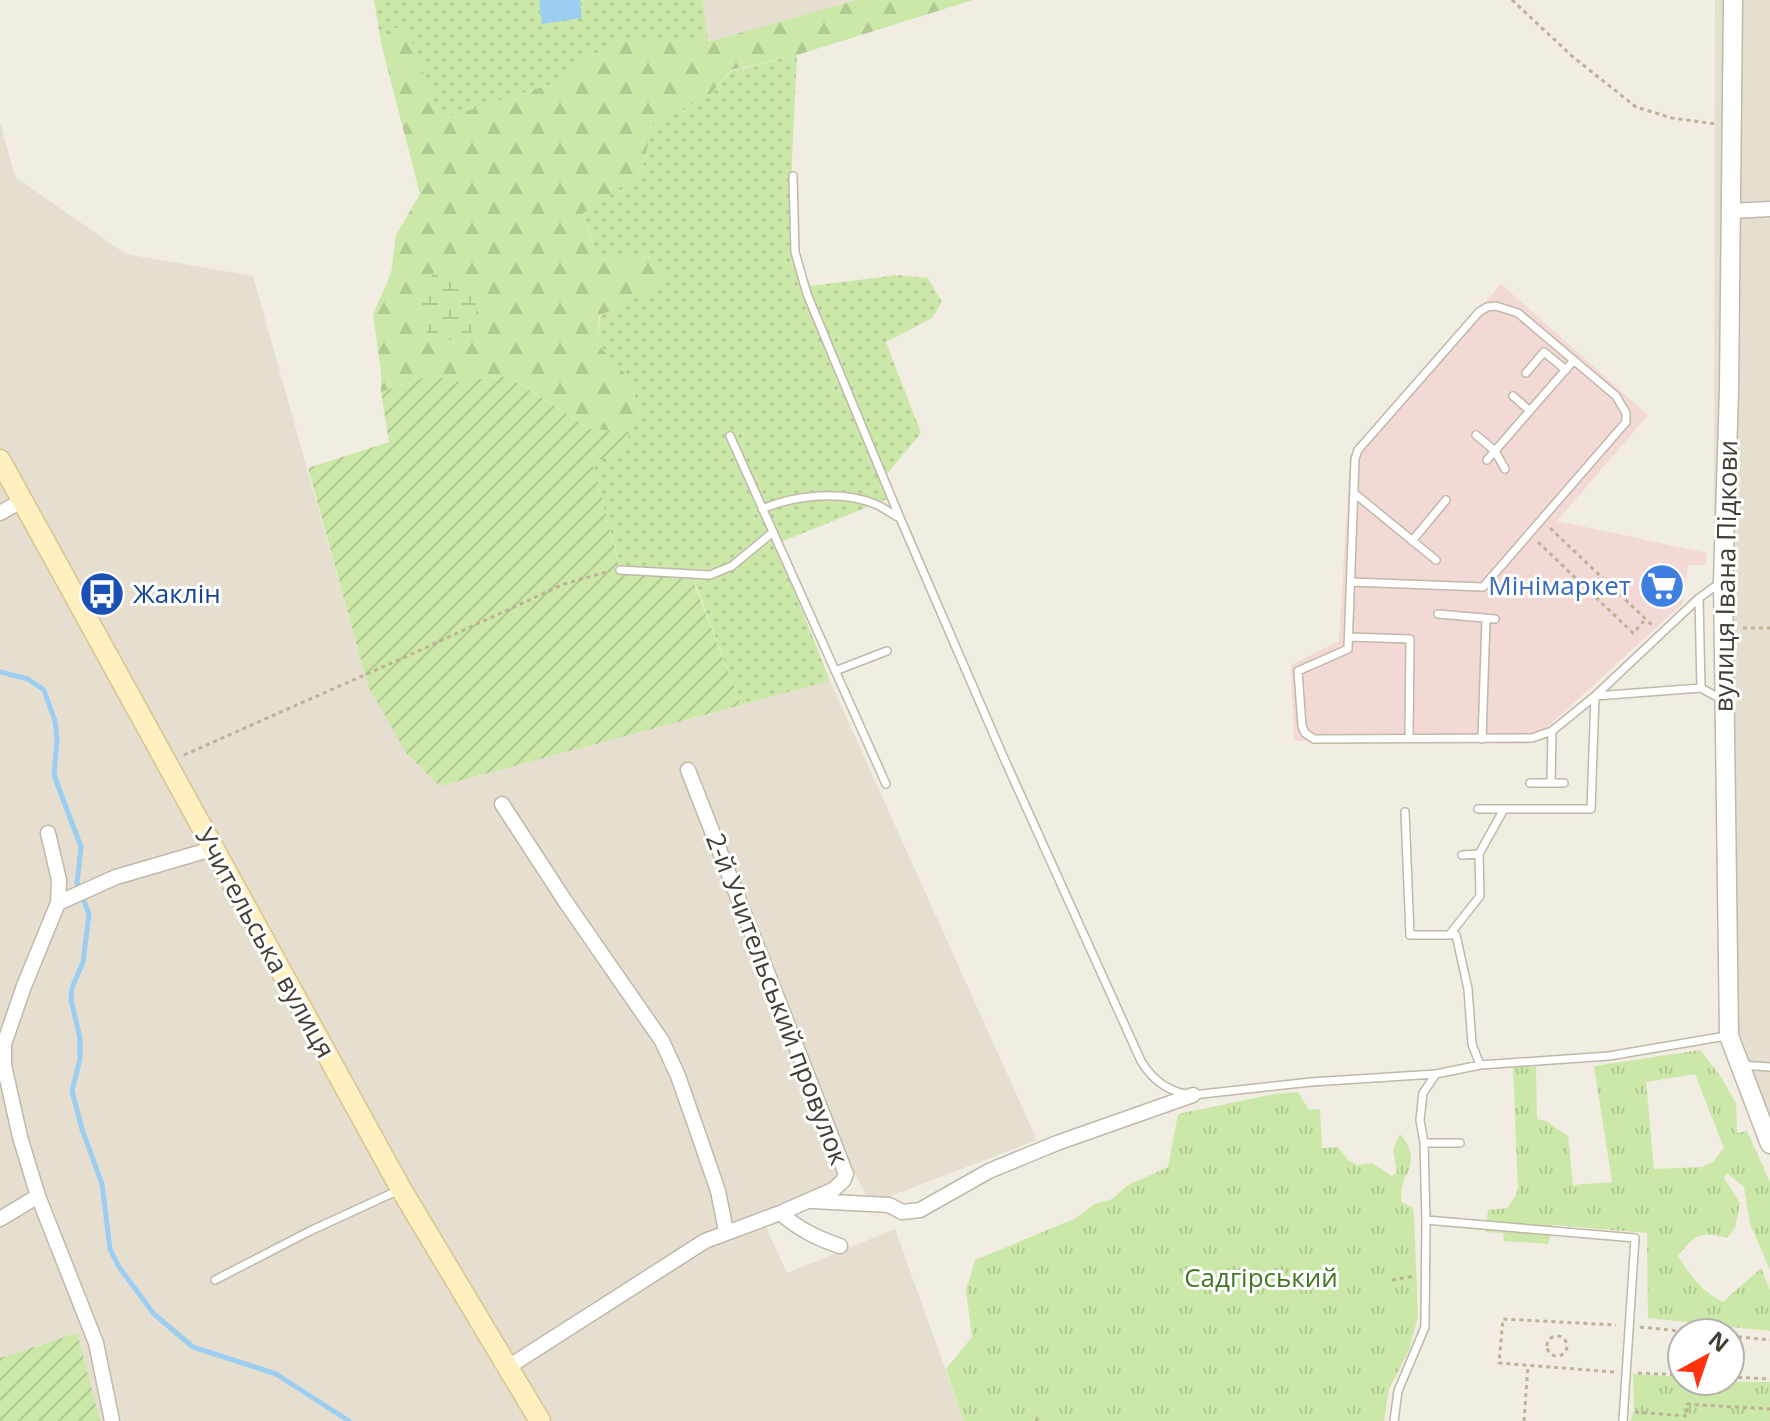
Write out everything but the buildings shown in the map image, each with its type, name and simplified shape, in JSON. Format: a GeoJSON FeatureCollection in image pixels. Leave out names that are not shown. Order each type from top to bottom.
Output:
{"type":"FeatureCollection","features":[{"type":"Feature","properties":{"kind":"main road","name":"Учительська вулиця"},"geometry":{"type":"LineString","coordinates":[[0,460],[401,1189],[540,1421]]}},
{"type":"Feature","properties":{"kind":"street","name":"вулиця Івана Підкови"},"geometry":{"type":"LineString","coordinates":[[1733,0],[1729,390],[1723,581],[1729,1036],[1770,1144]]}},
{"type":"Feature","properties":{"kind":"street"},"geometry":{"type":"LineString","coordinates":[[1731,211],[1770,209]]}},
{"type":"Feature","properties":{"kind":"street"},"geometry":{"type":"LineString","coordinates":[[0,513],[23,500]]}},
{"type":"Feature","properties":{"kind":"street","name":"2-й Учительський провулок"},"geometry":{"type":"LineString","coordinates":[[508,1367],[681,1255],[726,1231],[780,1213],[833,1190],[846,1174],[688,770]]}},
{"type":"Feature","properties":{"kind":"street"},"geometry":{"type":"LineString","coordinates":[[502,804],[662,1041],[678,1076],[718,1191],[726,1231]]}},
{"type":"Feature","properties":{"kind":"street"},"geometry":{"type":"LineString","coordinates":[[48,833],[59,880],[58,903],[4,1044],[4,1065],[38,1196],[96,1343],[112,1421]]}},
{"type":"Feature","properties":{"kind":"street"},"geometry":{"type":"LineString","coordinates":[[58,903],[116,877],[212,849]]}},
{"type":"Feature","properties":{"kind":"street"},"geometry":{"type":"LineString","coordinates":[[809,1201],[889,1205],[902,1212],[920,1210],[989,1171],[1057,1143],[1193,1095]]}},
{"type":"Feature","properties":{"kind":"street"},"geometry":{"type":"LineString","coordinates":[[0,1219],[38,1196]]}},
{"type":"Feature","properties":{"kind":"street"},"geometry":{"type":"LineString","coordinates":[[780,1213],[816,1238],[840,1246]]}},
{"type":"Feature","properties":{"kind":"lane"},"geometry":{"type":"LineString","coordinates":[[793,176],[795,252],[800,273],[900,518],[1009,770],[1148,1073],[1170,1090],[1193,1095],[1311,1082],[1436,1074],[1480,1065],[1609,1056],[1729,1036]]}},
{"type":"Feature","properties":{"kind":"lane"},"geometry":{"type":"LineString","coordinates":[[1351,582],[1483,587],[1626,422],[1622,403],[1518,313],[1507,308],[1487,307],[1479,312],[1358,450],[1355,459],[1348,649],[1298,671],[1305,733],[1314,739],[1482,739],[1532,738],[1552,731],[1595,696],[1699,598],[1723,581]]}},
{"type":"Feature","properties":{"kind":"lane"},"geometry":{"type":"LineString","coordinates":[[1526,373],[1544,352],[1566,370]]}},
{"type":"Feature","properties":{"kind":"lane"},"geometry":{"type":"LineString","coordinates":[[1487,460],[1574,360]]}},
{"type":"Feature","properties":{"kind":"lane"},"geometry":{"type":"LineString","coordinates":[[1513,396],[1530,411]]}},
{"type":"Feature","properties":{"kind":"lane"},"geometry":{"type":"LineString","coordinates":[[1476,435],[1495,451],[1505,469]]}},
{"type":"Feature","properties":{"kind":"lane"},"geometry":{"type":"LineString","coordinates":[[730,436],[886,784]]}},
{"type":"Feature","properties":{"kind":"lane"},"geometry":{"type":"LineString","coordinates":[[1354,493],[1436,560]]}},
{"type":"Feature","properties":{"kind":"lane"},"geometry":{"type":"LineString","coordinates":[[762,509],[778,502],[823,496],[874,503],[900,518]]}},
{"type":"Feature","properties":{"kind":"lane"},"geometry":{"type":"LineString","coordinates":[[1412,541],[1446,500]]}},
{"type":"Feature","properties":{"kind":"lane"},"geometry":{"type":"LineString","coordinates":[[620,570],[710,575],[744,557],[773,532]]}},
{"type":"Feature","properties":{"kind":"lane"},"geometry":{"type":"LineString","coordinates":[[1699,598],[1701,688]]}},
{"type":"Feature","properties":{"kind":"lane"},"geometry":{"type":"LineString","coordinates":[[1438,614],[1495,619]]}},
{"type":"Feature","properties":{"kind":"lane"},"geometry":{"type":"LineString","coordinates":[[1482,739],[1486,619]]}},
{"type":"Feature","properties":{"kind":"lane"},"geometry":{"type":"LineString","coordinates":[[1349,637],[1410,639],[1409,738]]}},
{"type":"Feature","properties":{"kind":"lane"},"geometry":{"type":"LineString","coordinates":[[835,671],[887,651]]}},
{"type":"Feature","properties":{"kind":"lane"},"geometry":{"type":"LineString","coordinates":[[1595,696],[1701,688],[1723,700]]}},
{"type":"Feature","properties":{"kind":"lane"},"geometry":{"type":"LineString","coordinates":[[1472,695],[1484,695]]}},
{"type":"Feature","properties":{"kind":"lane"},"geometry":{"type":"LineString","coordinates":[[1478,809],[1591,809],[1595,696]]}},
{"type":"Feature","properties":{"kind":"lane"},"geometry":{"type":"LineString","coordinates":[[1452,728],[1452,739]]}},
{"type":"Feature","properties":{"kind":"lane"},"geometry":{"type":"LineString","coordinates":[[1551,783],[1552,731]]}},
{"type":"Feature","properties":{"kind":"lane"},"geometry":{"type":"LineString","coordinates":[[1530,783],[1564,783]]}},
{"type":"Feature","properties":{"kind":"lane"},"geometry":{"type":"LineString","coordinates":[[1450,935],[1480,896],[1479,854],[1504,809]]}},
{"type":"Feature","properties":{"kind":"lane"},"geometry":{"type":"LineString","coordinates":[[1405,812],[1410,935],[1456,935],[1468,989],[1472,1044],[1480,1065]]}},
{"type":"Feature","properties":{"kind":"lane"},"geometry":{"type":"LineString","coordinates":[[1462,855],[1479,854]]}},
{"type":"Feature","properties":{"kind":"lane"},"geometry":{"type":"LineString","coordinates":[[1738,1064],[1770,1067]]}},
{"type":"Feature","properties":{"kind":"lane"},"geometry":{"type":"LineString","coordinates":[[1394,1421],[1398,1391],[1425,1327],[1426,1220],[1424,1143],[1420,1120],[1423,1093],[1436,1074]]}},
{"type":"Feature","properties":{"kind":"lane"},"geometry":{"type":"LineString","coordinates":[[1424,1143],[1460,1143]]}},
{"type":"Feature","properties":{"kind":"lane"},"geometry":{"type":"LineString","coordinates":[[215,1280],[401,1189]]}},
{"type":"Feature","properties":{"kind":"lane"},"geometry":{"type":"LineString","coordinates":[[1426,1220],[1635,1238],[1623,1416]]}},
{"type":"Feature","properties":{"kind":"path"},"geometry":{"type":"LineString","coordinates":[[1512,0],[1573,57],[1636,107],[1672,118],[1732,127]]}},
{"type":"Feature","properties":{"kind":"path"},"geometry":{"type":"LineString","coordinates":[[1541,520],[1661,634]]}},
{"type":"Feature","properties":{"kind":"path"},"geometry":{"type":"LineString","coordinates":[[1529,534],[1633,633],[1646,619]]}},
{"type":"Feature","properties":{"kind":"path"},"geometry":{"type":"LineString","coordinates":[[166,763],[564,584],[594,574],[620,570]]}},
{"type":"Feature","properties":{"kind":"path"},"geometry":{"type":"LineString","coordinates":[[1723,628],[1770,628]]}},
{"type":"Feature","properties":{"kind":"path"},"geometry":{"type":"LineString","coordinates":[[1392,1280],[1426,1274]]}},
{"type":"Feature","properties":{"kind":"path"},"geometry":{"type":"LineString","coordinates":[[1666,1330],[1503,1319],[1499,1363],[1666,1374]]}},
{"type":"Feature","properties":{"kind":"path"},"geometry":{"type":"LineString","coordinates":[[1555,1336],[1563,1337],[1567,1344],[1566,1352],[1558,1356],[1550,1353],[1547,1346],[1549,1339],[1555,1336]]}},
{"type":"Feature","properties":{"kind":"path"},"geometry":{"type":"LineString","coordinates":[[1746,1338],[1770,1340]]}},
{"type":"Feature","properties":{"kind":"path"},"geometry":{"type":"LineString","coordinates":[[1558,1356],[1558,1367]]}},
{"type":"Feature","properties":{"kind":"path"},"geometry":{"type":"LineString","coordinates":[[1524,1421],[1528,1365]]}},
{"type":"Feature","properties":{"kind":"path"},"geometry":{"type":"LineString","coordinates":[[1746,1378],[1770,1379]]}},
{"type":"Feature","properties":{"kind":"path"},"geometry":{"type":"LineString","coordinates":[[1623,1416],[1687,1418],[1687,1404],[1770,1409]]}},
{"type":"Feature","properties":{"kind":"shaded area"},"geometry":{"type":"Polygon","coordinates":[[[703,0],[856,0],[708,42],[703,0]]]}},
{"type":"Feature","properties":{"kind":"shaded area"},"geometry":{"type":"Polygon","coordinates":[[[1715,0],[1770,0],[1770,1156],[1727,1049],[1714,559],[1715,0]]]}},
{"type":"Feature","properties":{"kind":"shaded area"},"geometry":{"type":"Polygon","coordinates":[[[0,122],[15,177],[126,254],[253,276],[368,686],[439,786],[830,681],[1037,1140],[870,1204],[855,1173],[761,1216],[787,1273],[895,1229],[964,1421],[100,1421],[76,1333],[0,1358],[0,122]]]}},
{"type":"Feature","properties":{"kind":"shaded area"},"geometry":{"type":"Polygon","coordinates":[[[1501,284],[1648,415],[1557,521],[1707,553],[1706,565],[1688,565],[1682,604],[1529,744],[1294,741],[1291,665],[1339,641],[1350,455],[1501,284]]]}},
{"type":"Feature","properties":{"kind":"green space"},"geometry":{"type":"Polygon","coordinates":[[[374,0],[539,0],[542,23],[582,18],[580,0],[703,0],[708,42],[615,42],[591,56],[561,81],[441,119],[409,35],[389,28],[381,43],[374,0]]]}},
{"type":"Feature","properties":{"kind":"green space"},"geometry":{"type":"Polygon","coordinates":[[[856,0],[973,0],[797,55],[731,70],[709,96],[653,123],[641,173],[582,214],[599,259],[653,257],[664,276],[647,293],[599,316],[597,344],[624,372],[641,410],[629,432],[590,429],[507,376],[455,382],[432,375],[381,392],[373,315],[391,273],[396,235],[420,194],[381,43],[389,28],[400,28],[409,35],[441,119],[561,81],[591,56],[615,42],[708,42],[856,0]]]}},
{"type":"Feature","properties":{"kind":"green space"},"geometry":{"type":"Polygon","coordinates":[[[797,55],[791,246],[811,286],[897,275],[928,278],[942,302],[932,318],[886,342],[921,433],[885,476],[895,496],[776,544],[830,681],[741,705],[694,580],[643,573],[623,576],[591,461],[624,452],[629,432],[641,410],[624,372],[597,344],[600,316],[620,305],[653,257],[599,259],[582,213],[641,173],[653,123],[709,96],[731,71],[797,55]]]}},
{"type":"Feature","properties":{"kind":"green space"},"geometry":{"type":"Polygon","coordinates":[[[438,267],[449,268],[457,274],[474,297],[475,324],[471,334],[458,339],[432,341],[423,323],[424,293],[438,267]]]}},
{"type":"Feature","properties":{"kind":"green space"},"geometry":{"type":"Polygon","coordinates":[[[432,375],[455,382],[507,376],[590,429],[629,432],[624,452],[592,462],[622,575],[643,573],[693,580],[741,705],[440,786],[407,754],[368,686],[308,468],[389,442],[381,392],[432,375]]]}},
{"type":"Feature","properties":{"kind":"green space"},"geometry":{"type":"Polygon","coordinates":[[[1700,1050],[1736,1103],[1737,1133],[1747,1131],[1770,1182],[1770,1270],[1750,1224],[1744,1187],[1727,1173],[1724,1178],[1740,1203],[1735,1228],[1727,1238],[1710,1234],[1698,1236],[1678,1256],[1697,1282],[1723,1302],[1761,1268],[1770,1290],[1770,1331],[1746,1328],[1746,1317],[1648,1318],[1647,1233],[1553,1225],[1548,1244],[1504,1241],[1503,1233],[1485,1232],[1488,1210],[1508,1208],[1518,1190],[1513,1067],[1536,1067],[1537,1119],[1546,1121],[1568,1136],[1573,1185],[1612,1182],[1594,1066],[1700,1050]],[[1695,1074],[1646,1082],[1654,1169],[1702,1167],[1713,1162],[1724,1148],[1695,1074]]]}},
{"type":"Feature","properties":{"kind":"green space","name":"Садгірський"},"geometry":{"type":"Polygon","coordinates":[[[1298,1092],[1309,1110],[1320,1109],[1322,1148],[1338,1147],[1348,1160],[1357,1165],[1372,1163],[1392,1176],[1397,1172],[1393,1150],[1400,1134],[1411,1154],[1401,1193],[1402,1202],[1413,1208],[1414,1215],[1418,1317],[1409,1350],[1389,1389],[1384,1421],[964,1421],[946,1369],[972,1337],[966,1290],[975,1260],[1074,1219],[1095,1204],[1112,1199],[1128,1185],[1168,1167],[1178,1114],[1298,1092]]]}},
{"type":"Feature","properties":{"kind":"green space"},"geometry":{"type":"Polygon","coordinates":[[[77,1333],[100,1421],[0,1421],[0,1358],[77,1333]]]}},
{"type":"Feature","properties":{"kind":"green space"},"geometry":{"type":"Polygon","coordinates":[[[1633,1374],[1666,1376],[1666,1397],[1746,1397],[1746,1382],[1770,1382],[1770,1421],[1630,1421],[1634,1411],[1633,1374]]]}},
{"type":"Feature","properties":{"kind":"water"},"geometry":{"type":"Polygon","coordinates":[[[539,0],[580,0],[582,18],[542,24],[539,0]]]}},
{"type":"Feature","properties":{"kind":"waterway"},"geometry":{"type":"LineString","coordinates":[[0,672],[28,679],[44,690],[55,721],[54,775],[81,847],[77,883],[89,914],[83,962],[72,988],[71,1000],[80,1038],[80,1059],[72,1091],[102,1184],[110,1249],[119,1267],[154,1314],[193,1347],[276,1374],[349,1421]]}},
{"type":"Feature","properties":{"kind":"place","name":"Мінімаркет"},"geometry":{"type":"Point","coordinates":[1662,586]}},
{"type":"Feature","properties":{"kind":"place","name":"Жаклін"},"geometry":{"type":"Point","coordinates":[102,594]}}]}
